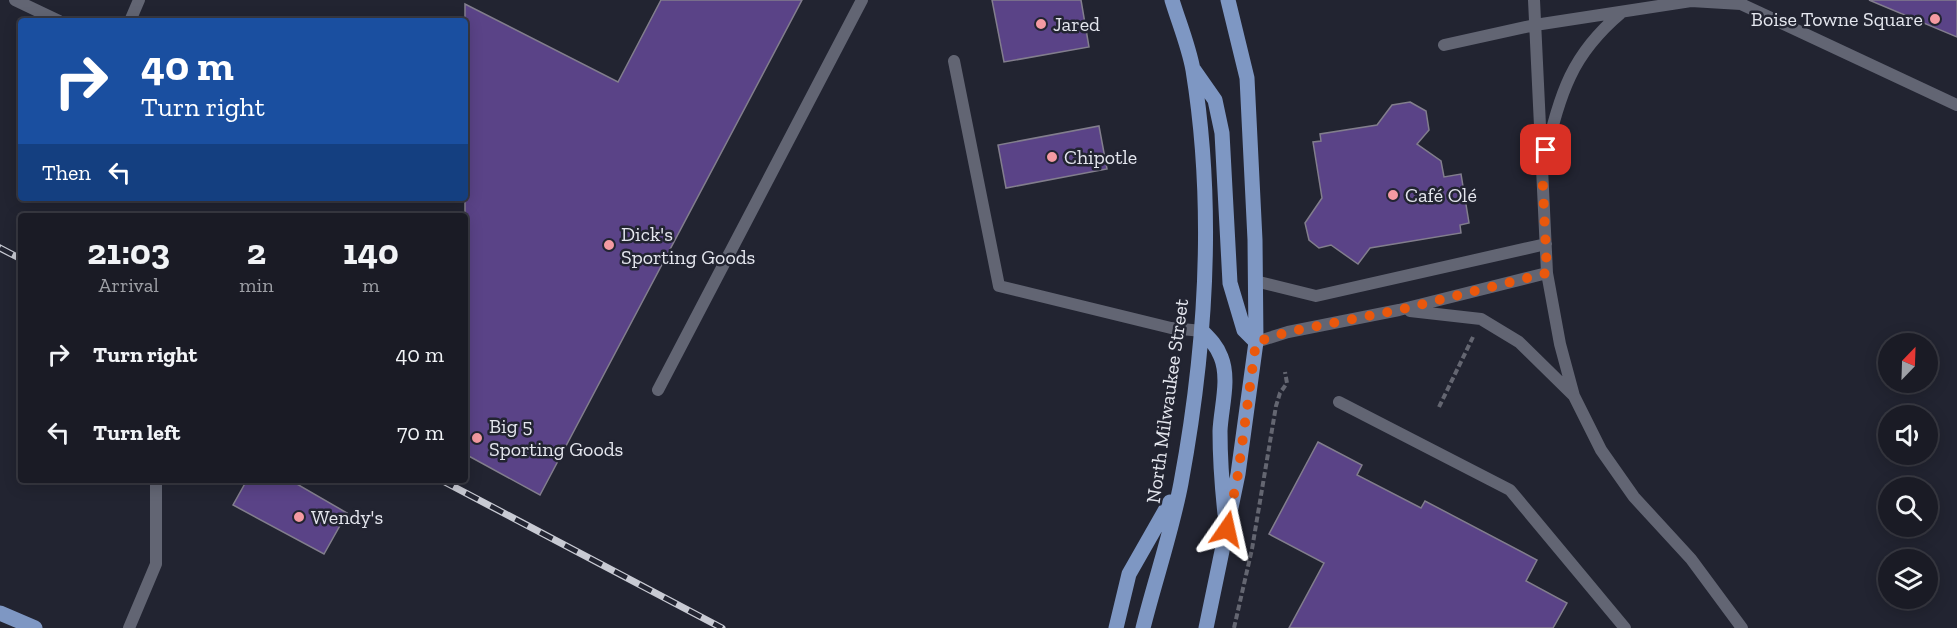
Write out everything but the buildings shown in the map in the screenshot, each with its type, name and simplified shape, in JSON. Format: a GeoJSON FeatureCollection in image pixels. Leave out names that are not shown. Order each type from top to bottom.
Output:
{"type":"FeatureCollection","features":[{"type":"Feature","properties":{"kind":"main road","name":"North Milwaukee Street"},"geometry":{"type":"LineString","coordinates":[[1143,628],[1181,484],[1202,331],[1205,244],[1203,152],[1192,68],[1172,0]]}},
{"type":"Feature","properties":{"kind":"main road"},"geometry":{"type":"LineString","coordinates":[[1206,628],[1238,474],[1256,342],[1248,78],[1228,0]]}},
{"type":"Feature","properties":{"kind":"main road"},"geometry":{"type":"LineString","coordinates":[[1192,68],[1215,100],[1222,133],[1230,283],[1244,330],[1256,342]]}},
{"type":"Feature","properties":{"kind":"main road"},"geometry":{"type":"LineString","coordinates":[[1202,331],[1216,345],[1222,358],[1224,371],[1220,429],[1227,529]]}},
{"type":"Feature","properties":{"kind":"main road"},"geometry":{"type":"LineString","coordinates":[[1116,628],[1129,574],[1181,484]]}},
{"type":"Feature","properties":{"kind":"main road"},"geometry":{"type":"LineString","coordinates":[[0,613],[35,628]]}},
{"type":"Feature","properties":{"kind":"lane"},"geometry":{"type":"LineString","coordinates":[[15,0],[53,18]]}},
{"type":"Feature","properties":{"kind":"lane"},"geometry":{"type":"LineString","coordinates":[[131,18],[139,0]]}},
{"type":"Feature","properties":{"kind":"lane"},"geometry":{"type":"LineString","coordinates":[[658,390],[862,0]]}},
{"type":"Feature","properties":{"kind":"lane"},"geometry":{"type":"LineString","coordinates":[[1534,0],[1547,273],[1560,344],[1574,396],[1601,450],[1634,497],[1690,559],[1742,628]]}},
{"type":"Feature","properties":{"kind":"lane"},"geometry":{"type":"LineString","coordinates":[[1444,45],[1535,25],[1691,1],[1729,2],[1741,4],[1957,105]]}},
{"type":"Feature","properties":{"kind":"lane"},"geometry":{"type":"LineString","coordinates":[[1542,168],[1556,113],[1577,61],[1605,26],[1622,12]]}},
{"type":"Feature","properties":{"kind":"lane"},"geometry":{"type":"LineString","coordinates":[[954,61],[999,286],[1171,328],[1202,331]]}},
{"type":"Feature","properties":{"kind":"lane"},"geometry":{"type":"LineString","coordinates":[[1255,281],[1316,296],[1545,244]]}},
{"type":"Feature","properties":{"kind":"lane"},"geometry":{"type":"LineString","coordinates":[[1256,342],[1288,332],[1399,310],[1547,273]]}},
{"type":"Feature","properties":{"kind":"lane"},"geometry":{"type":"LineString","coordinates":[[1399,310],[1481,319],[1519,342],[1574,396]]}},
{"type":"Feature","properties":{"kind":"lane"},"geometry":{"type":"LineString","coordinates":[[1339,402],[1510,490],[1625,628]]}},
{"type":"Feature","properties":{"kind":"lane"},"geometry":{"type":"LineString","coordinates":[[129,628],[156,564],[156,483]]}},
{"type":"Feature","properties":{"kind":"path"},"geometry":{"type":"LineString","coordinates":[[1439,407],[1477,329]]}},
{"type":"Feature","properties":{"kind":"path"},"geometry":{"type":"LineString","coordinates":[[1234,628],[1254,539],[1276,406],[1280,393],[1287,383],[1285,372]]}},
{"type":"Feature","properties":{"kind":"railway"},"geometry":{"type":"LineString","coordinates":[[0,248],[18,257]]}},
{"type":"Feature","properties":{"kind":"railway"},"geometry":{"type":"LineString","coordinates":[[447,483],[722,628]]}},
{"type":"Feature","properties":{"kind":"place","name":"Boise Towne Square"},"geometry":{"type":"Point","coordinates":[1935,19]}},
{"type":"Feature","properties":{"kind":"place","name":"Jared"},"geometry":{"type":"Point","coordinates":[1041,24]}},
{"type":"Feature","properties":{"kind":"place","name":"Chipotle"},"geometry":{"type":"Point","coordinates":[1052,157]}},
{"type":"Feature","properties":{"kind":"place","name":"Café Olé"},"geometry":{"type":"Point","coordinates":[1393,195]}},
{"type":"Feature","properties":{"kind":"place","name":"Dick's Sporting Goods"},"geometry":{"type":"Point","coordinates":[609,245]}},
{"type":"Feature","properties":{"kind":"place","name":"Big 5 Sporting Goods"},"geometry":{"type":"Point","coordinates":[477,438]}},
{"type":"Feature","properties":{"kind":"place","name":"Wendy's"},"geometry":{"type":"Point","coordinates":[299,517]}},
{"type":"Feature","properties":{"kind":"route"},"geometry":{"type":"LineString","coordinates":[[1227,529],[1238,474],[1256,342],[1288,332],[1399,310],[1547,273],[1542,168],[1546,150]]}}]}
